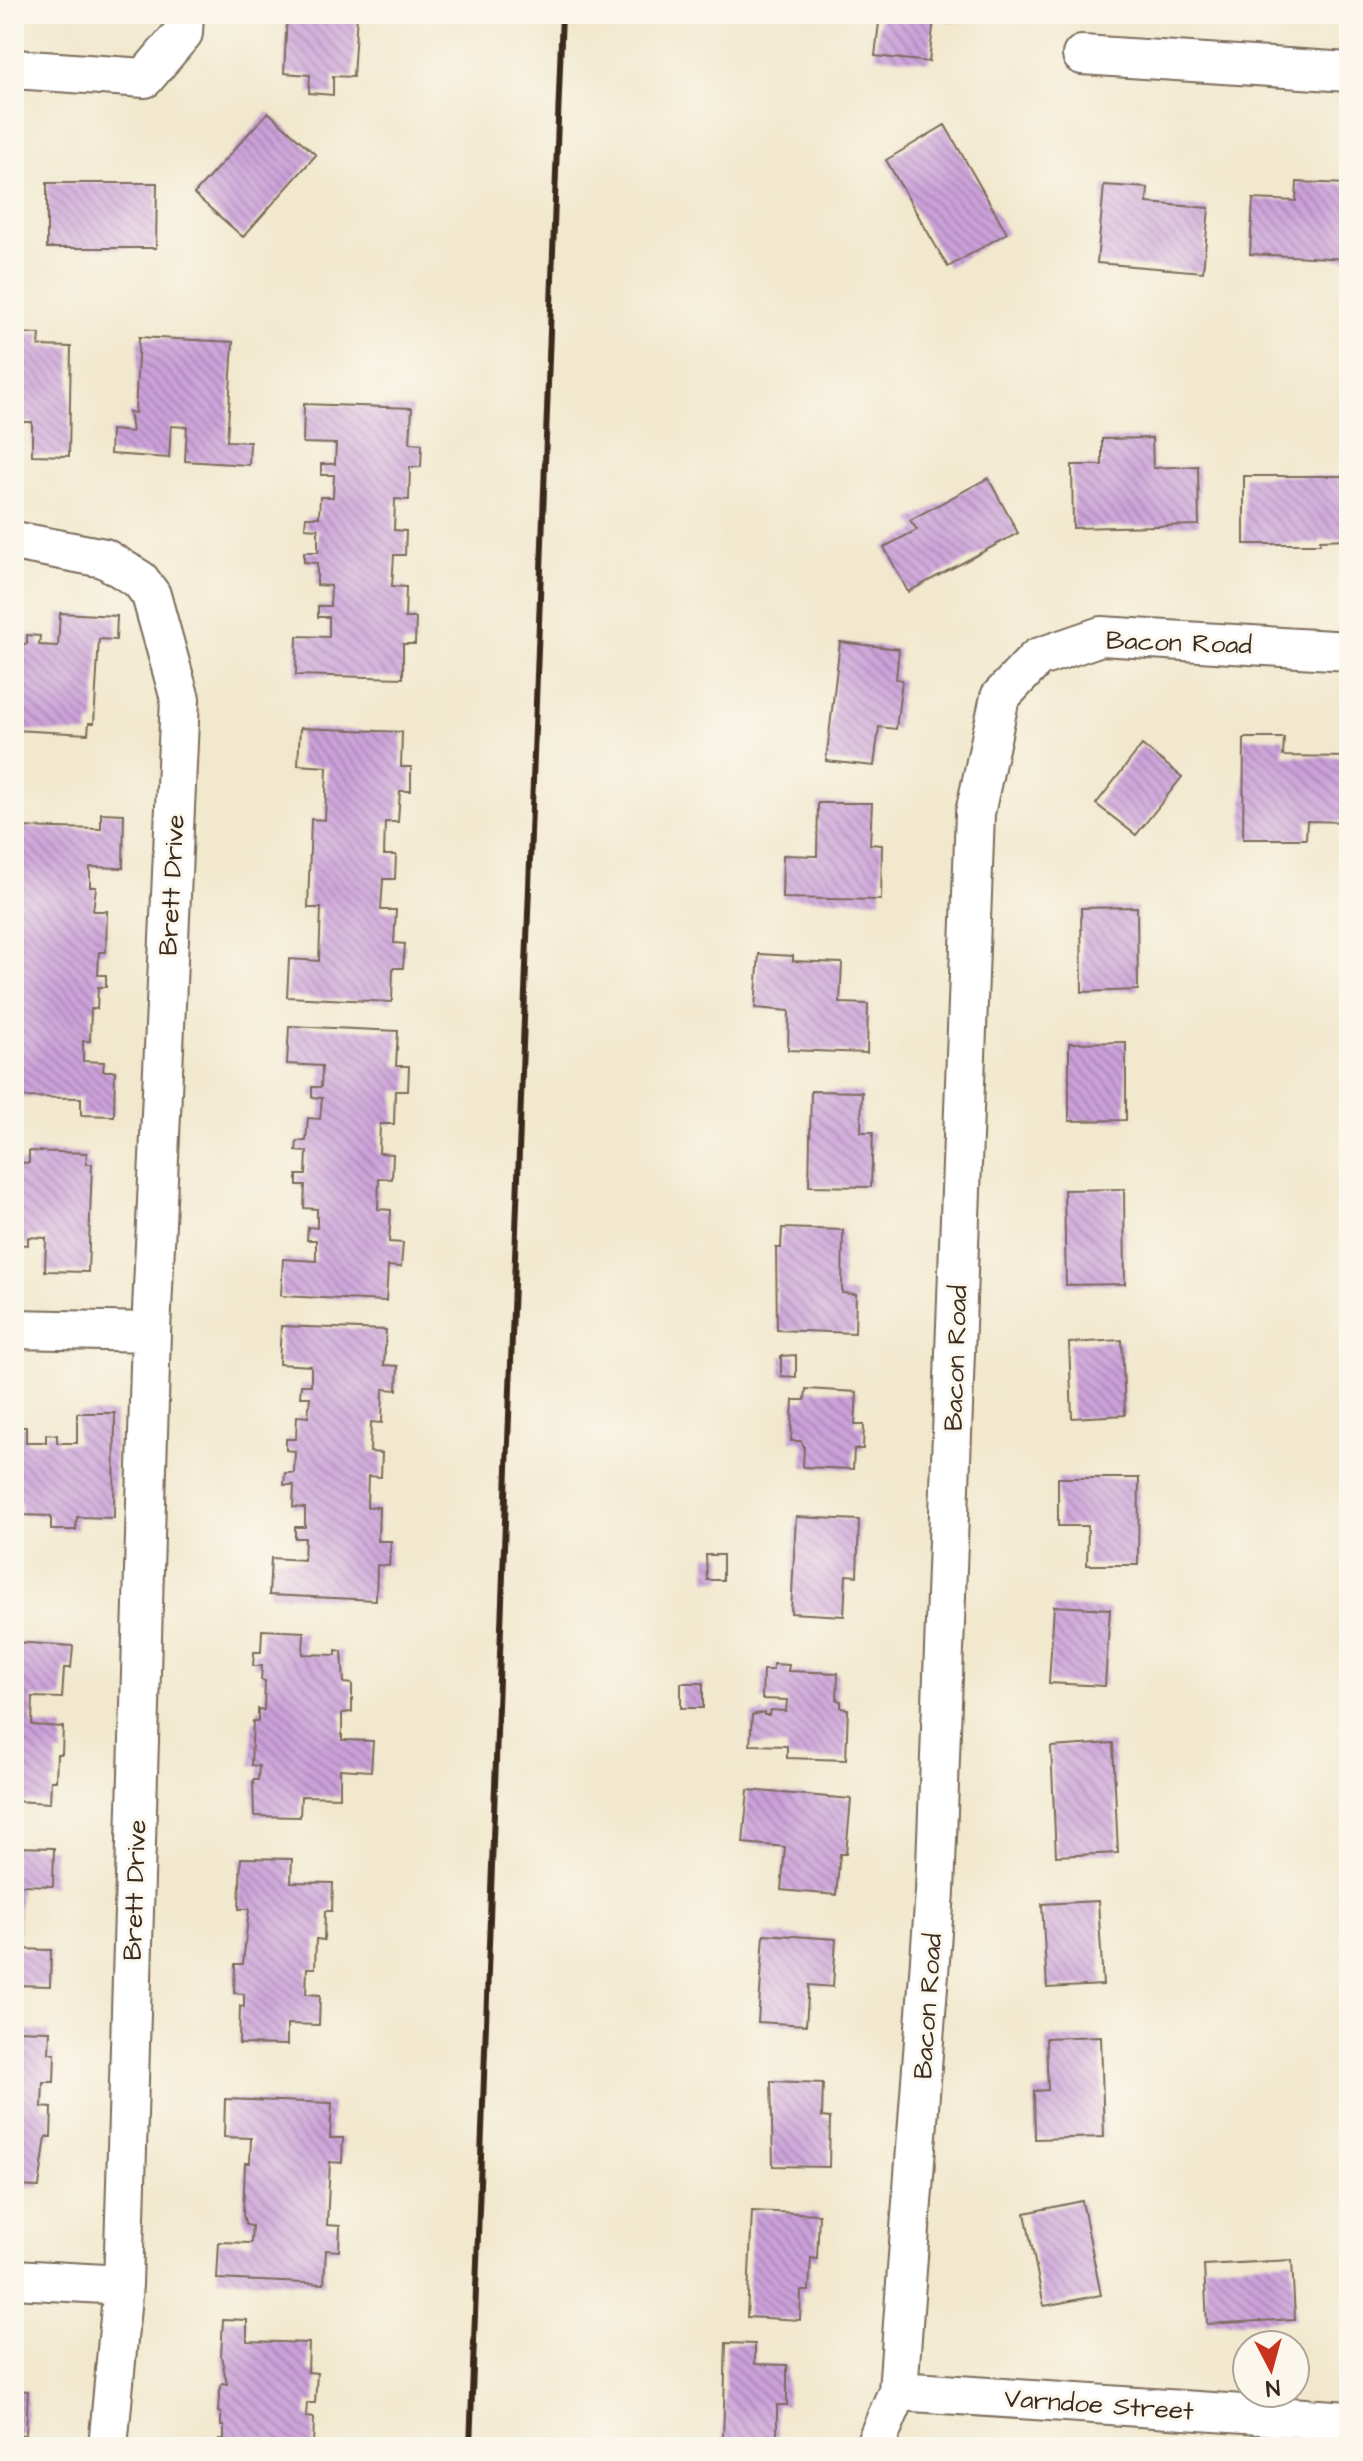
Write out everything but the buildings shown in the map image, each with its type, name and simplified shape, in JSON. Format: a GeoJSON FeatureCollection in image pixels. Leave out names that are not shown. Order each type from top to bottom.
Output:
{"type":"FeatureCollection","features":[{"type":"Feature","properties":{"kind":"street"},"geometry":{"type":"LineString","coordinates":[[14,69],[145,78],[183,33],[184,14]]}},
{"type":"Feature","properties":{"kind":"street"},"geometry":{"type":"LineString","coordinates":[[1082,55],[1349,72]]}},
{"type":"Feature","properties":{"kind":"street","name":"Brett Drive"},"geometry":{"type":"LineString","coordinates":[[14,541],[104,558],[140,580],[151,595],[180,699],[151,1332],[123,2285],[108,2447]]}},
{"type":"Feature","properties":{"kind":"street","name":"Bacon Road"},"geometry":{"type":"LineString","coordinates":[[874,2447],[898,2391],[935,1892],[975,813],[1000,697],[1037,658],[1101,636],[1349,651]]}},
{"type":"Feature","properties":{"kind":"street"},"geometry":{"type":"LineString","coordinates":[[14,1329],[151,1332]]}},
{"type":"Feature","properties":{"kind":"street"},"geometry":{"type":"LineString","coordinates":[[14,2279],[123,2285]]}},
{"type":"Feature","properties":{"kind":"street","name":"Varndoe Street"},"geometry":{"type":"LineString","coordinates":[[898,2391],[1349,2421]]}},
{"type":"Feature","properties":{"kind":"railway"},"geometry":{"type":"LineString","coordinates":[[470,2447],[562,14]]}}]}
